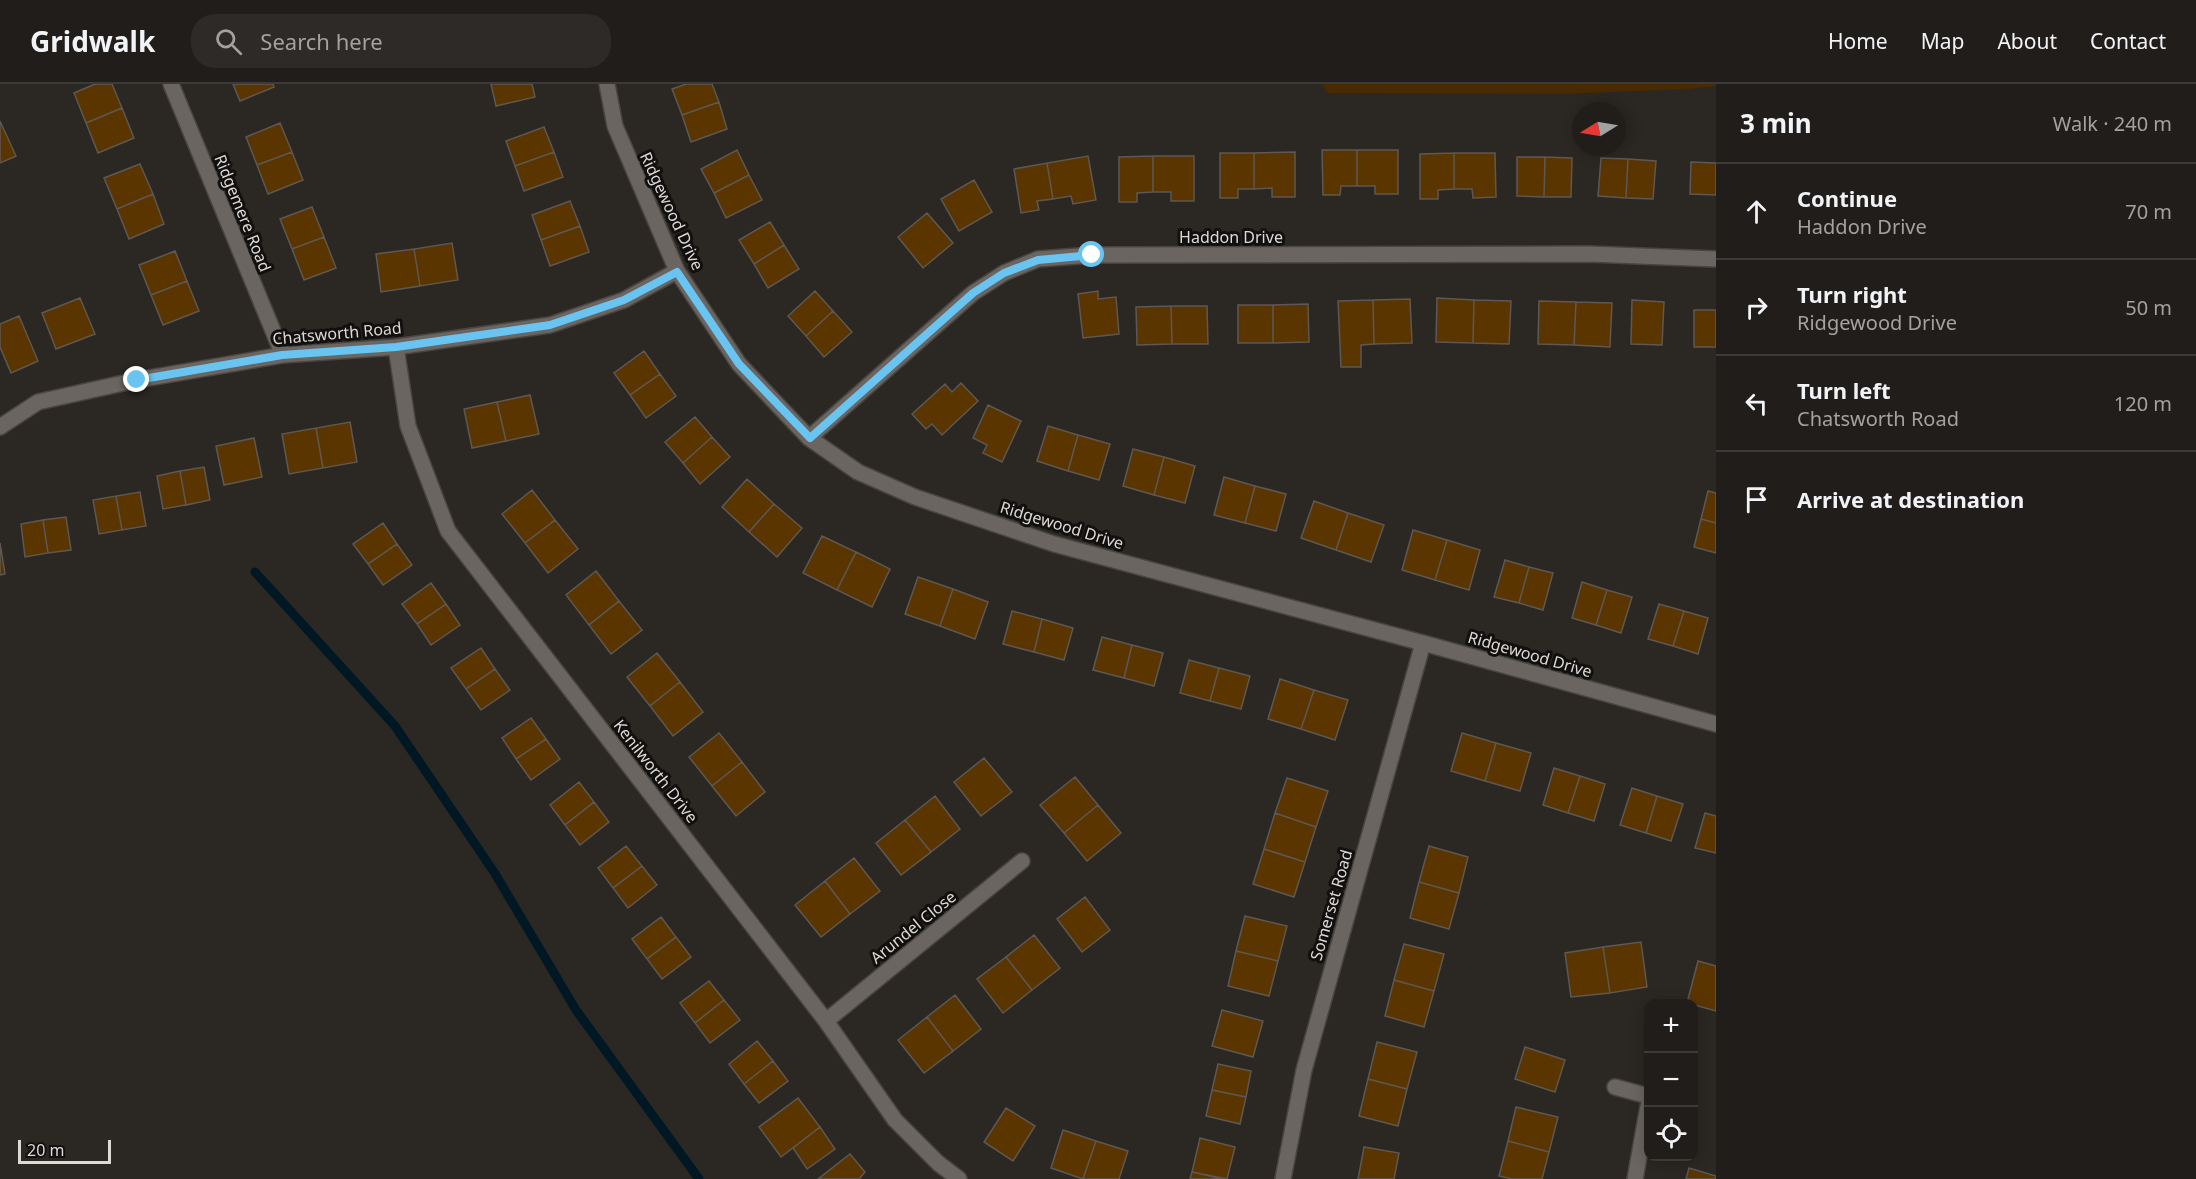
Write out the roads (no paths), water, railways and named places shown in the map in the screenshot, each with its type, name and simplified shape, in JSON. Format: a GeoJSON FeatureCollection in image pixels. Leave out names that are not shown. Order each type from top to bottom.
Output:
{"type":"FeatureCollection","features":[{"type":"Feature","properties":{"kind":"street","name":"Ridgemere Road"},"geometry":{"type":"LineString","coordinates":[[171,84],[282,355]]}},
{"type":"Feature","properties":{"kind":"street","name":"Ridgewood Drive"},"geometry":{"type":"LineString","coordinates":[[608,84],[615,126],[677,272],[739,364],[810,438],[858,472],[915,497],[1054,544],[1716,724]]}},
{"type":"Feature","properties":{"kind":"street","name":"Haddon Drive"},"geometry":{"type":"LineString","coordinates":[[810,438],[973,293],[1004,273],[1038,260],[1104,255],[1554,254],[1716,259]]}},
{"type":"Feature","properties":{"kind":"street","name":"Chatsworth Road"},"geometry":{"type":"LineString","coordinates":[[0,427],[38,402],[137,380],[282,355],[396,347],[550,325],[624,300],[677,272]]}},
{"type":"Feature","properties":{"kind":"street","name":"Kenilworth Drive"},"geometry":{"type":"LineString","coordinates":[[396,347],[408,426],[448,531],[826,1021],[895,1120],[938,1163],[960,1179]]}},
{"type":"Feature","properties":{"kind":"street","name":"Somerset Road"},"geometry":{"type":"LineString","coordinates":[[1283,1179],[1304,1070],[1423,643]]}},
{"type":"Feature","properties":{"kind":"street","name":"Arundel Close"},"geometry":{"type":"LineString","coordinates":[[826,1021],[1022,861]]}},
{"type":"Feature","properties":{"kind":"street"},"geometry":{"type":"LineString","coordinates":[[1615,1087],[1644,1095]]}},
{"type":"Feature","properties":{"kind":"street"},"geometry":{"type":"LineString","coordinates":[[1635,1179],[1648,1107]]}},
{"type":"Feature","properties":{"kind":"waterway"},"geometry":{"type":"LineString","coordinates":[[255,572],[395,726],[494,872],[576,1010],[699,1179]]}}]}
